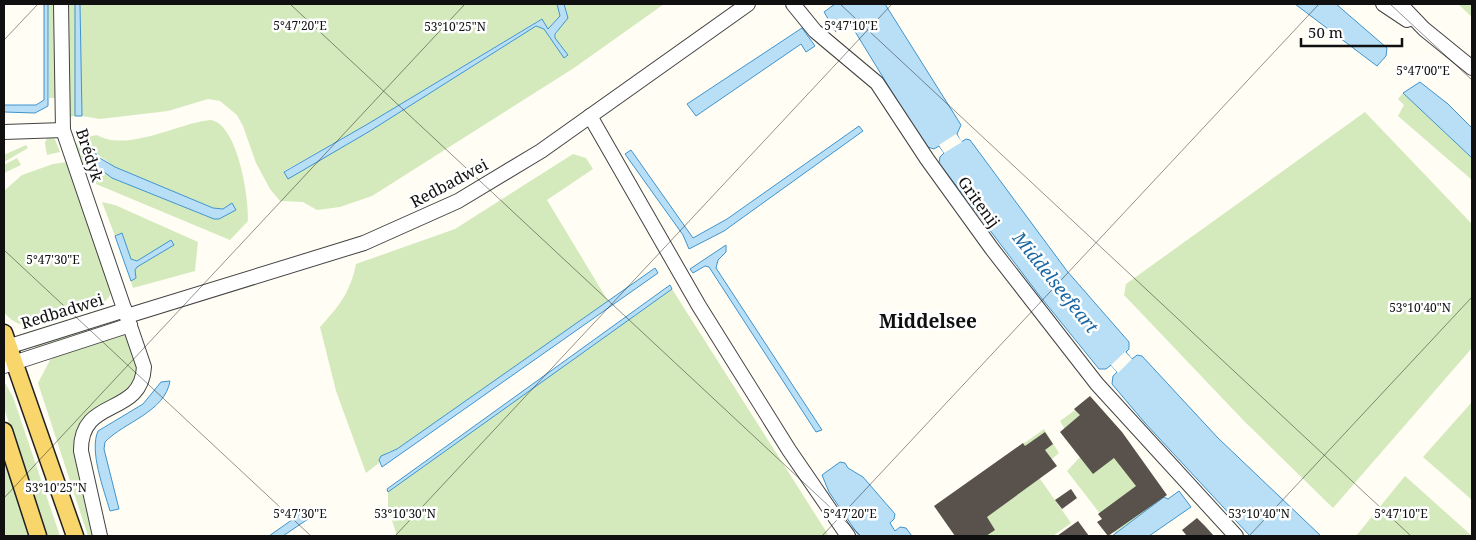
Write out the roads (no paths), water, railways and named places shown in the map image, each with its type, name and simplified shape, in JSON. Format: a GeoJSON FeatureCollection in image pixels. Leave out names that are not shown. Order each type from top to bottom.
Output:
{"type":"FeatureCollection","features":[{"type":"Feature","properties":{"kind":"main road"},"geometry":{"type":"LineString","coordinates":[[5,342],[10,364],[75,536]]}},
{"type":"Feature","properties":{"kind":"main road"},"geometry":{"type":"LineString","coordinates":[[4,430],[38,536]]}},
{"type":"Feature","properties":{"kind":"street","name":"Brédyk"},"geometry":{"type":"LineString","coordinates":[[61,4],[63,130],[144,368],[144,378],[139,388],[131,396],[93,419],[84,427],[81,437],[81,451],[100,536]]}},
{"type":"Feature","properties":{"kind":"street","name":"Redbadwei"},"geometry":{"type":"LineString","coordinates":[[10,364],[128,317],[331,254],[401,227],[482,188],[590,116],[748,4]]}},
{"type":"Feature","properties":{"kind":"street","name":"Gritenij"},"geometry":{"type":"LineString","coordinates":[[793,4],[815,31],[876,83],[927,159],[992,249],[1097,384],[1236,536]]}},
{"type":"Feature","properties":{"kind":"street"},"geometry":{"type":"LineString","coordinates":[[1383,4],[1424,29]]}},
{"type":"Feature","properties":{"kind":"street"},"geometry":{"type":"LineString","coordinates":[[1400,4],[1424,29],[1472,68]]}},
{"type":"Feature","properties":{"kind":"street"},"geometry":{"type":"LineString","coordinates":[[1444,46],[1472,78]]}},
{"type":"Feature","properties":{"kind":"street"},"geometry":{"type":"LineString","coordinates":[[590,116],[699,306],[789,450],[848,536]]}},
{"type":"Feature","properties":{"kind":"street"},"geometry":{"type":"LineString","coordinates":[[4,132],[63,130]]}},
{"type":"Feature","properties":{"kind":"street","name":"Redbadwei"},"geometry":{"type":"LineString","coordinates":[[5,342],[128,317]]}},
{"type":"Feature","properties":{"kind":"water"},"geometry":{"type":"Polygon","coordinates":[[[44,4],[48,4],[48,106],[35,113],[4,112],[4,105],[36,105],[44,100],[44,4]]]}},
{"type":"Feature","properties":{"kind":"water"},"geometry":{"type":"Polygon","coordinates":[[[75,4],[80,4],[82,116],[75,116],[75,4]]]}},
{"type":"Feature","properties":{"kind":"water"},"geometry":{"type":"Polygon","coordinates":[[[557,4],[564,4],[568,18],[555,34],[555,38],[568,55],[564,58],[544,29],[536,26],[370,131],[288,179],[284,172],[542,19],[548,29],[560,16],[557,4]]]}},
{"type":"Feature","properties":{"kind":"water","name":"Middelseefeart"},"geometry":{"type":"Polygon","coordinates":[[[835,4],[885,4],[961,125],[957,134],[961,142],[966,139],[970,140],[1067,271],[1129,342],[1129,349],[1126,352],[1132,359],[1137,355],[1142,356],[1218,438],[1321,536],[1250,536],[1145,423],[1112,384],[1113,376],[1117,372],[1111,365],[1106,369],[1099,369],[1039,295],[939,163],[940,157],[944,153],[939,146],[934,149],[928,147],[851,25],[847,24],[836,32],[824,12],[835,4]]]}},
{"type":"Feature","properties":{"kind":"water"},"geometry":{"type":"Polygon","coordinates":[[[1295,4],[1336,4],[1387,48],[1386,56],[1377,66],[1295,4]]]}},
{"type":"Feature","properties":{"kind":"water"},"geometry":{"type":"Polygon","coordinates":[[[802,28],[815,46],[806,52],[801,44],[696,116],[687,104],[802,28]]]}},
{"type":"Feature","properties":{"kind":"water"},"geometry":{"type":"Polygon","coordinates":[[[1420,82],[1448,104],[1472,128],[1472,158],[1403,93],[1420,82]]]}},
{"type":"Feature","properties":{"kind":"water"},"geometry":{"type":"Polygon","coordinates":[[[859,126],[863,131],[724,231],[689,249],[683,235],[625,154],[631,150],[693,238],[727,219],[859,126]]]}},
{"type":"Feature","properties":{"kind":"water"},"geometry":{"type":"Polygon","coordinates":[[[82,145],[91,146],[98,157],[115,167],[213,208],[223,209],[232,203],[236,210],[219,219],[214,219],[112,178],[100,169],[91,172],[82,145]]]}},
{"type":"Feature","properties":{"kind":"water"},"geometry":{"type":"Polygon","coordinates":[[[122,233],[131,259],[137,261],[171,240],[174,245],[137,267],[135,270],[136,278],[131,281],[115,236],[122,233]]]}},
{"type":"Feature","properties":{"kind":"water"},"geometry":{"type":"Polygon","coordinates":[[[726,245],[726,252],[718,260],[716,268],[822,430],[816,432],[709,267],[705,266],[693,273],[690,269],[726,245]]]}},
{"type":"Feature","properties":{"kind":"water"},"geometry":{"type":"Polygon","coordinates":[[[655,268],[658,273],[382,467],[379,460],[381,456],[397,449],[655,268]]]}},
{"type":"Feature","properties":{"kind":"water"},"geometry":{"type":"Polygon","coordinates":[[[670,285],[672,289],[388,492],[387,489],[670,285]]]}},
{"type":"Feature","properties":{"kind":"water"},"geometry":{"type":"Polygon","coordinates":[[[170,381],[167,392],[152,409],[105,442],[104,449],[119,509],[110,511],[96,460],[95,449],[98,431],[143,404],[161,382],[170,381]]]}},
{"type":"Feature","properties":{"kind":"water"},"geometry":{"type":"Polygon","coordinates":[[[840,462],[845,463],[848,468],[863,477],[895,514],[894,519],[890,523],[895,531],[900,527],[906,528],[912,536],[859,536],[829,492],[822,475],[840,462]]]}},
{"type":"Feature","properties":{"kind":"water"},"geometry":{"type":"Polygon","coordinates":[[[1179,491],[1191,507],[1149,536],[1112,536],[1164,497],[1168,499],[1179,491]]]}},
{"type":"Feature","properties":{"kind":"water"},"geometry":{"type":"Polygon","coordinates":[[[303,512],[308,519],[283,536],[269,536],[303,512]]]}},
{"type":"Feature","properties":{"kind":"district","name":"Middelsee"},"geometry":{"type":"Point","coordinates":[928,321]}}]}
